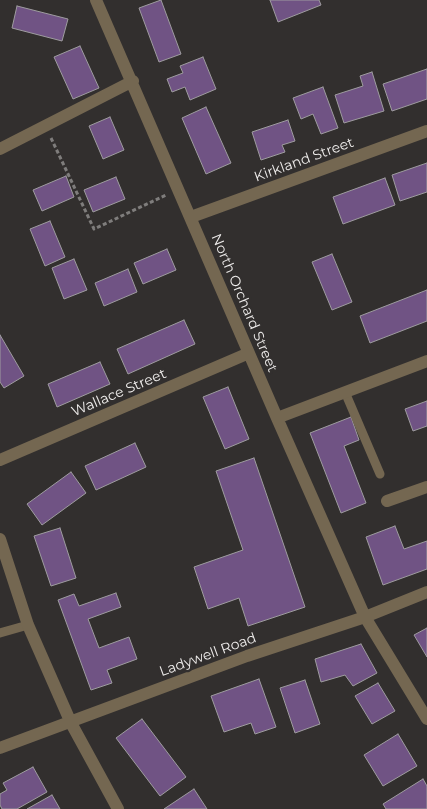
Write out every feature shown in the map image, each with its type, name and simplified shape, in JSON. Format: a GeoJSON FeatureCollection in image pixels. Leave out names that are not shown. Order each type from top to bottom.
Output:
{"type":"FeatureCollection","features":[{"type":"Feature","properties":{"kind":"street","name":"North Orchard Street"},"geometry":{"type":"LineString","coordinates":[[96,0],[133,81],[277,418],[365,617],[427,719]]}},
{"type":"Feature","properties":{"kind":"street"},"geometry":{"type":"LineString","coordinates":[[0,149],[133,81]]}},
{"type":"Feature","properties":{"kind":"street","name":"Kirkland Street"},"geometry":{"type":"LineString","coordinates":[[191,217],[427,131]]}},
{"type":"Feature","properties":{"kind":"street","name":"Wallace Street"},"geometry":{"type":"LineString","coordinates":[[0,460],[249,353]]}},
{"type":"Feature","properties":{"kind":"street"},"geometry":{"type":"LineString","coordinates":[[277,418],[427,361]]}},
{"type":"Feature","properties":{"kind":"street"},"geometry":{"type":"LineString","coordinates":[[388,501],[427,487]]}},
{"type":"Feature","properties":{"kind":"street"},"geometry":{"type":"LineString","coordinates":[[0,539],[28,625],[71,723],[118,809]]}},
{"type":"Feature","properties":{"kind":"street","name":"Ladywell Road"},"geometry":{"type":"LineString","coordinates":[[0,748],[247,656],[365,617],[427,592]]}},
{"type":"Feature","properties":{"kind":"lane"},"geometry":{"type":"LineString","coordinates":[[345,392],[380,474]]}},
{"type":"Feature","properties":{"kind":"lane"},"geometry":{"type":"LineString","coordinates":[[0,633],[28,625]]}},
{"type":"Feature","properties":{"kind":"path"},"geometry":{"type":"LineString","coordinates":[[46,126],[94,229],[179,189]]}},
{"type":"Feature","properties":{"kind":"building"},"geometry":{"type":"Polygon","coordinates":[[[161,0],[181,54],[159,62],[139,8],[161,0]]]}},
{"type":"Feature","properties":{"kind":"building"},"geometry":{"type":"Polygon","coordinates":[[[270,0],[319,0],[321,5],[278,22],[270,0]]]}},
{"type":"Feature","properties":{"kind":"building"},"geometry":{"type":"Polygon","coordinates":[[[17,6],[68,19],[62,41],[12,28],[17,6]]]}},
{"type":"Feature","properties":{"kind":"building"},"geometry":{"type":"Polygon","coordinates":[[[80,46],[99,88],[73,99],[54,57],[80,46]]]}},
{"type":"Feature","properties":{"kind":"building"},"geometry":{"type":"Polygon","coordinates":[[[203,57],[216,89],[190,100],[185,87],[172,92],[167,79],[183,73],[180,66],[203,57]]]}},
{"type":"Feature","properties":{"kind":"building"},"geometry":{"type":"Polygon","coordinates":[[[427,69],[427,99],[392,111],[383,84],[427,69]]]}},
{"type":"Feature","properties":{"kind":"building"},"geometry":{"type":"Polygon","coordinates":[[[372,72],[384,111],[344,123],[335,95],[363,86],[360,76],[372,72]]]}},
{"type":"Feature","properties":{"kind":"building"},"geometry":{"type":"Polygon","coordinates":[[[323,87],[338,128],[321,134],[313,114],[301,119],[293,98],[323,87]]]}},
{"type":"Feature","properties":{"kind":"building"},"geometry":{"type":"Polygon","coordinates":[[[206,107],[231,163],[206,174],[182,118],[206,107]]]}},
{"type":"Feature","properties":{"kind":"building"},"geometry":{"type":"Polygon","coordinates":[[[110,117],[124,150],[103,159],[89,126],[110,117]]]}},
{"type":"Feature","properties":{"kind":"building"},"geometry":{"type":"Polygon","coordinates":[[[288,120],[295,141],[282,145],[285,152],[261,160],[252,132],[288,120]]]}},
{"type":"Feature","properties":{"kind":"building"},"geometry":{"type":"Polygon","coordinates":[[[427,163],[427,192],[400,201],[392,175],[427,163]]]}},
{"type":"Feature","properties":{"kind":"building"},"geometry":{"type":"Polygon","coordinates":[[[66,176],[74,197],[42,211],[33,190],[66,176]]]}},
{"type":"Feature","properties":{"kind":"building"},"geometry":{"type":"Polygon","coordinates":[[[116,177],[125,199],[93,212],[84,190],[116,177]]]}},
{"type":"Feature","properties":{"kind":"building"},"geometry":{"type":"Polygon","coordinates":[[[385,178],[395,205],[343,224],[333,197],[385,178]]]}},
{"type":"Feature","properties":{"kind":"building"},"geometry":{"type":"Polygon","coordinates":[[[50,221],[65,257],[45,266],[30,229],[50,221]]]}},
{"type":"Feature","properties":{"kind":"building"},"geometry":{"type":"Polygon","coordinates":[[[167,249],[176,270],[143,284],[134,263],[167,249]]]}},
{"type":"Feature","properties":{"kind":"building"},"geometry":{"type":"Polygon","coordinates":[[[332,254],[352,302],[332,310],[312,262],[332,254]]]}},
{"type":"Feature","properties":{"kind":"building"},"geometry":{"type":"Polygon","coordinates":[[[74,259],[87,290],[64,299],[52,268],[74,259]]]}},
{"type":"Feature","properties":{"kind":"building"},"geometry":{"type":"Polygon","coordinates":[[[128,269],[137,292],[104,306],[95,283],[128,269]]]}},
{"type":"Feature","properties":{"kind":"building"},"geometry":{"type":"Polygon","coordinates":[[[427,290],[427,321],[370,343],[360,316],[427,290]]]}},
{"type":"Feature","properties":{"kind":"building"},"geometry":{"type":"Polygon","coordinates":[[[184,320],[195,344],[128,374],[117,349],[184,320]]]}},
{"type":"Feature","properties":{"kind":"building"},"geometry":{"type":"Polygon","coordinates":[[[0,335],[24,376],[4,388],[0,382],[0,335]]]}},
{"type":"Feature","properties":{"kind":"building"},"geometry":{"type":"Polygon","coordinates":[[[100,362],[110,384],[57,407],[48,384],[100,362]]]}},
{"type":"Feature","properties":{"kind":"building"},"geometry":{"type":"Polygon","coordinates":[[[228,387],[249,439],[225,449],[203,397],[228,387]]]}},
{"type":"Feature","properties":{"kind":"building"},"geometry":{"type":"Polygon","coordinates":[[[427,401],[427,426],[413,431],[405,409],[427,401]]]}},
{"type":"Feature","properties":{"kind":"building"},"geometry":{"type":"Polygon","coordinates":[[[351,417],[359,440],[344,446],[366,503],[341,513],[310,433],[351,417]]]}},
{"type":"Feature","properties":{"kind":"building"},"geometry":{"type":"Polygon","coordinates":[[[135,443],[146,467],[96,490],[85,466],[135,443]]]}},
{"type":"Feature","properties":{"kind":"building"},"geometry":{"type":"Polygon","coordinates":[[[254,458],[305,607],[248,626],[239,598],[208,609],[194,567],[243,550],[216,471],[254,458]]]}},
{"type":"Feature","properties":{"kind":"building"},"geometry":{"type":"Polygon","coordinates":[[[71,472],[86,493],[42,525],[27,504],[71,472]]]}},
{"type":"Feature","properties":{"kind":"building"},"geometry":{"type":"Polygon","coordinates":[[[395,526],[404,549],[427,541],[427,569],[383,585],[366,537],[395,526]]]}},
{"type":"Feature","properties":{"kind":"building"},"geometry":{"type":"Polygon","coordinates":[[[60,528],[76,578],[51,586],[34,536],[60,528]]]}},
{"type":"Feature","properties":{"kind":"building"},"geometry":{"type":"Polygon","coordinates":[[[116,593],[121,607],[88,619],[99,648],[129,637],[137,659],[107,670],[112,683],[91,690],[58,600],[74,594],[79,606],[116,593]]]}},
{"type":"Feature","properties":{"kind":"building"},"geometry":{"type":"Polygon","coordinates":[[[427,628],[427,657],[414,635],[427,628]]]}},
{"type":"Feature","properties":{"kind":"building"},"geometry":{"type":"Polygon","coordinates":[[[361,644],[377,673],[353,686],[345,675],[321,682],[315,659],[361,644]]]}},
{"type":"Feature","properties":{"kind":"building"},"geometry":{"type":"Polygon","coordinates":[[[259,679],[276,727],[255,734],[251,723],[224,732],[211,696],[259,679]]]}},
{"type":"Feature","properties":{"kind":"building"},"geometry":{"type":"Polygon","coordinates":[[[305,680],[320,724],[295,733],[280,688],[305,680]]]}},
{"type":"Feature","properties":{"kind":"building"},"geometry":{"type":"Polygon","coordinates":[[[378,683],[395,711],[372,724],[355,696],[378,683]]]}},
{"type":"Feature","properties":{"kind":"building"},"geometry":{"type":"Polygon","coordinates":[[[142,719],[186,777],[160,796],[116,738],[142,719]]]}},
{"type":"Feature","properties":{"kind":"building"},"geometry":{"type":"Polygon","coordinates":[[[398,734],[417,766],[383,786],[364,755],[398,734]]]}},
{"type":"Feature","properties":{"kind":"building"},"geometry":{"type":"Polygon","coordinates":[[[33,767],[47,792],[17,809],[2,809],[0,794],[7,790],[3,783],[33,767]]]}},
{"type":"Feature","properties":{"kind":"building"},"geometry":{"type":"Polygon","coordinates":[[[423,779],[427,786],[427,809],[386,809],[383,804],[423,779]]]}},
{"type":"Feature","properties":{"kind":"building"},"geometry":{"type":"Polygon","coordinates":[[[194,789],[207,809],[164,809],[194,789]]]}},
{"type":"Feature","properties":{"kind":"building"},"geometry":{"type":"Polygon","coordinates":[[[52,795],[60,809],[27,809],[52,795]]]}}]}
